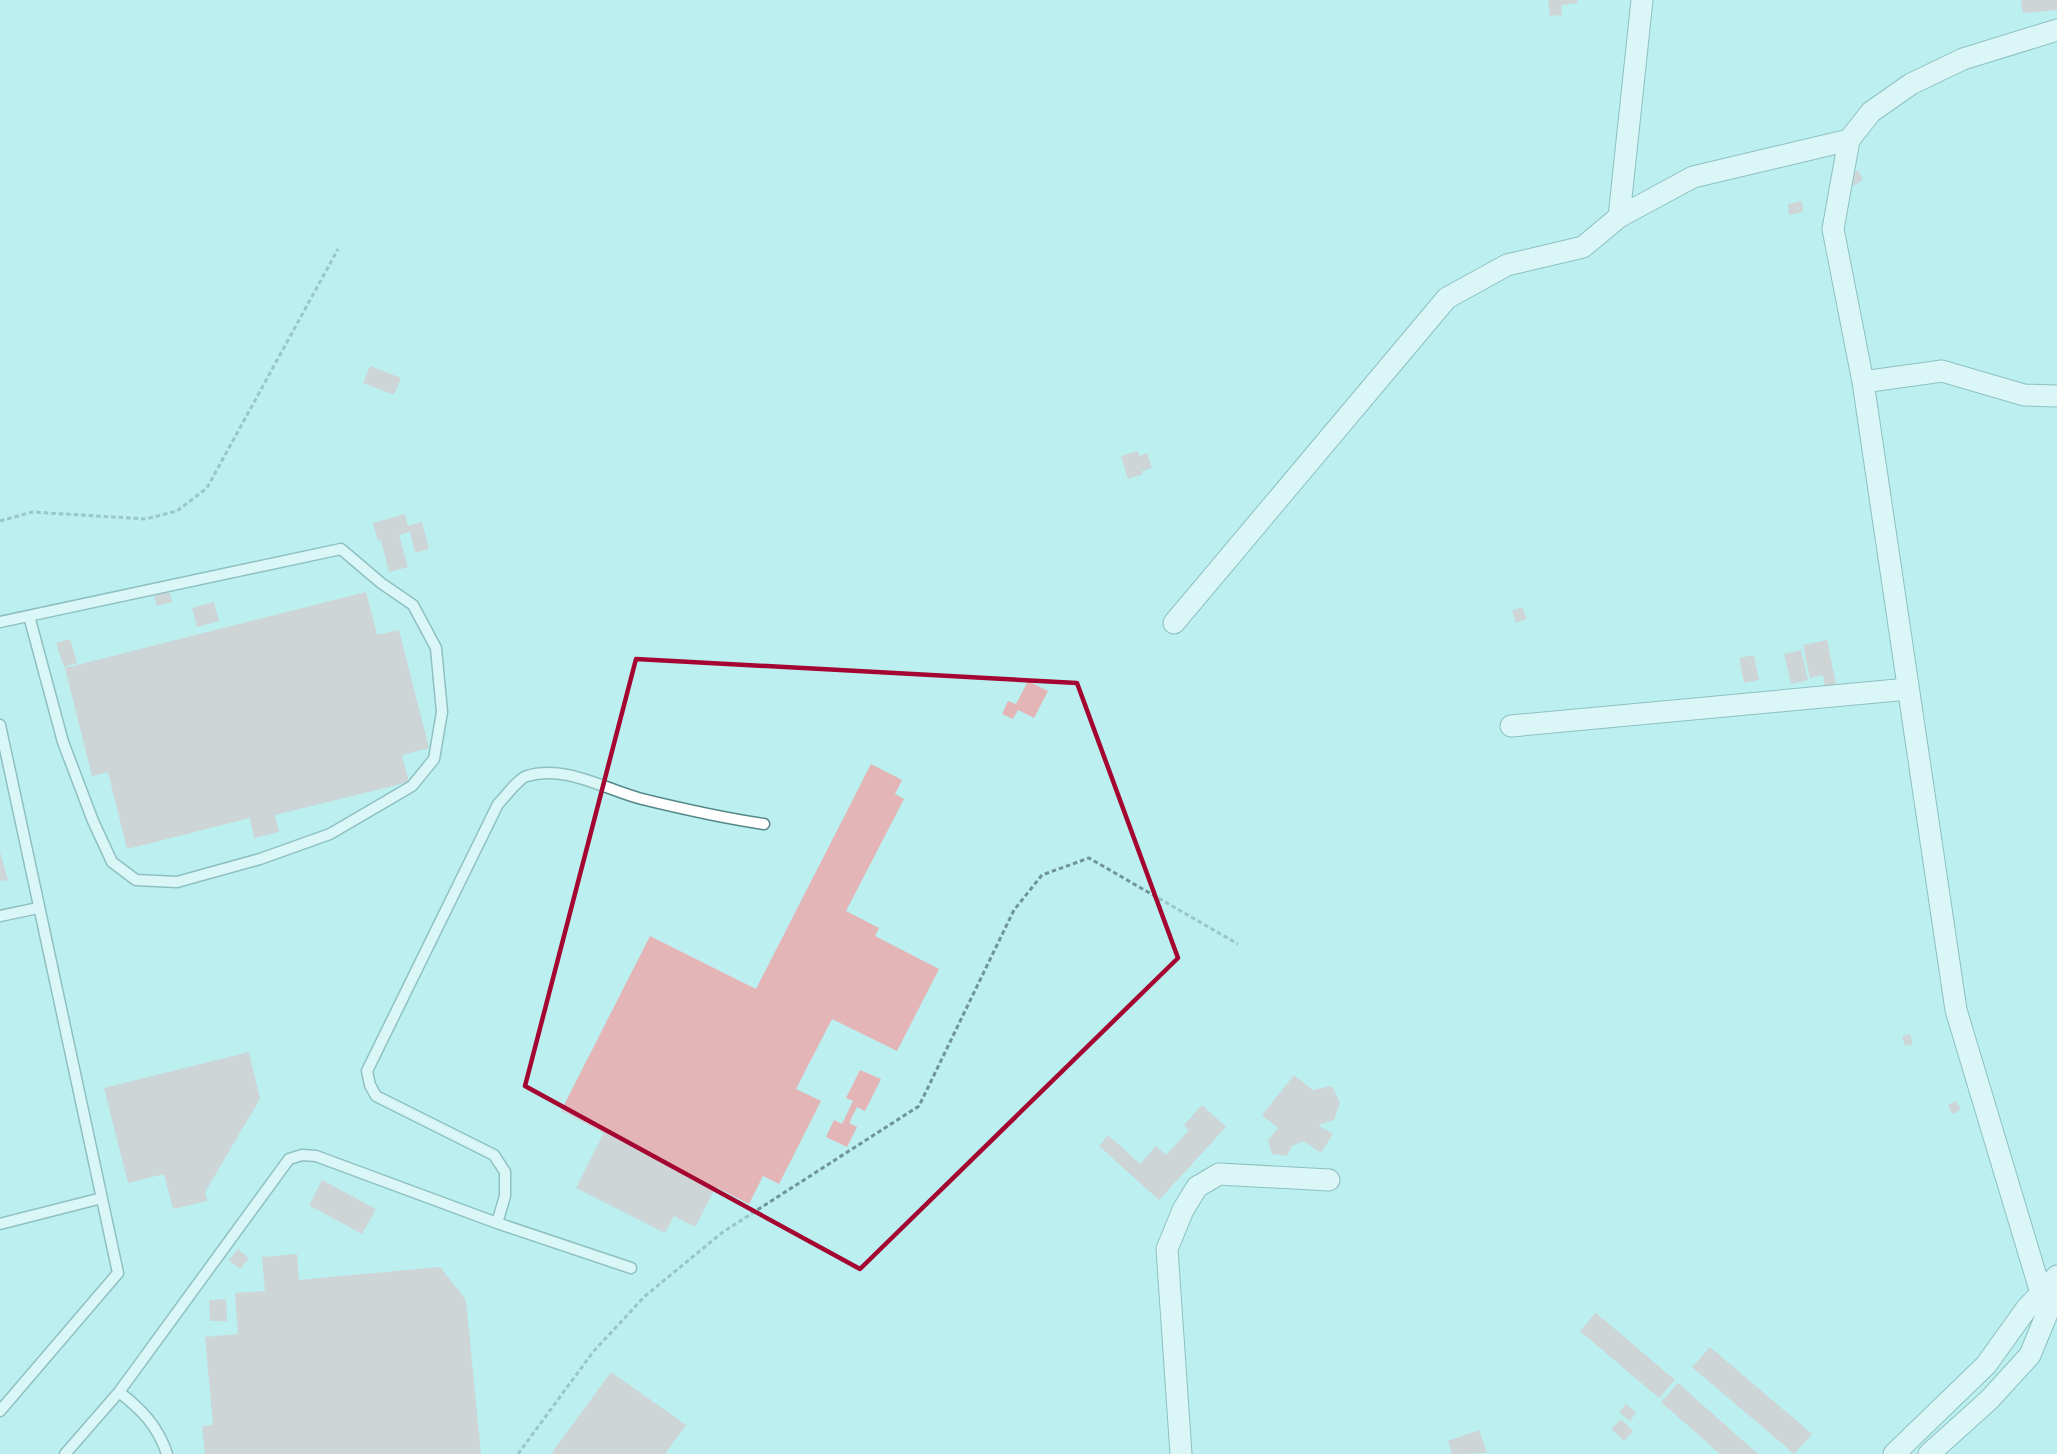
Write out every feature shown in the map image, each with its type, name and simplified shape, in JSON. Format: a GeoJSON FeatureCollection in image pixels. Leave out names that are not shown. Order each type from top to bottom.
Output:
{"type":"FeatureCollection","features":[{"type":"Feature","properties":{"kind":"street"},"geometry":{"type":"LineString","coordinates":[[1619,217],[1642,0]]}},
{"type":"Feature","properties":{"kind":"street"},"geometry":{"type":"LineString","coordinates":[[2041,1293],[1956,1010],[1863,382],[1833,229],[1849,140],[1871,112],[1911,84],[1963,59],[2057,30]]}},
{"type":"Feature","properties":{"kind":"street"},"geometry":{"type":"LineString","coordinates":[[1174,622],[1447,298],[1507,266],[1583,247],[1619,217],[1693,177],[1849,140]]}},
{"type":"Feature","properties":{"kind":"street"},"geometry":{"type":"LineString","coordinates":[[1863,382],[1942,371],[2024,395],[2057,396]]}},
{"type":"Feature","properties":{"kind":"street"},"geometry":{"type":"LineString","coordinates":[[1512,726],[1908,689]]}},
{"type":"Feature","properties":{"kind":"street"},"geometry":{"type":"LineString","coordinates":[[1181,1454],[1167,1249],[1184,1210],[1197,1187],[1219,1174],[1329,1180]]}},
{"type":"Feature","properties":{"kind":"street"},"geometry":{"type":"LineString","coordinates":[[1894,1454],[1986,1365],[2027,1308],[2057,1276]]}},
{"type":"Feature","properties":{"kind":"street"},"geometry":{"type":"LineString","coordinates":[[1929,1454],[1989,1400],[2030,1355],[2051,1304],[2057,1276]]}},
{"type":"Feature","properties":{"kind":"lane"},"geometry":{"type":"LineString","coordinates":[[0,622],[341,549],[381,583],[413,605],[436,648],[442,712],[434,759],[412,786],[330,834],[260,859],[177,882],[136,880],[112,862],[93,821],[63,742],[29,616]]}},
{"type":"Feature","properties":{"kind":"lane"},"geometry":{"type":"LineString","coordinates":[[0,725],[118,1273],[0,1411]]}},
{"type":"Feature","properties":{"kind":"lane"},"geometry":{"type":"LineString","coordinates":[[497,1223],[505,1196],[505,1172],[494,1155],[376,1096],[370,1085],[367,1071],[498,804],[524,776],[545,773],[573,777],[640,798],[724,818],[764,824]]}},
{"type":"Feature","properties":{"kind":"lane"},"geometry":{"type":"LineString","coordinates":[[0,916],[38,908]]}},
{"type":"Feature","properties":{"kind":"lane"},"geometry":{"type":"LineString","coordinates":[[65,1454],[119,1392],[290,1159],[302,1155],[316,1156],[497,1223],[631,1268]]}},
{"type":"Feature","properties":{"kind":"lane"},"geometry":{"type":"LineString","coordinates":[[0,1224],[102,1198]]}},
{"type":"Feature","properties":{"kind":"lane"},"geometry":{"type":"LineString","coordinates":[[119,1392],[144,1412],[162,1439],[166,1454]]}},
{"type":"Feature","properties":{"kind":"path"},"geometry":{"type":"LineString","coordinates":[[0,522],[32,512],[146,519],[177,511],[207,488],[338,249]]}},
{"type":"Feature","properties":{"kind":"path"},"geometry":{"type":"LineString","coordinates":[[518,1454],[593,1352],[645,1296],[723,1232],[919,1106],[1014,910],[1042,875],[1089,858],[1238,944]]}},
{"type":"Feature","properties":{"kind":"highlighted area"},"geometry":{"type":"Polygon","coordinates":[[[636,659],[1077,683],[1178,958],[860,1269],[525,1086],[636,659]]]}},
{"type":"Feature","properties":{"kind":"building"},"geometry":{"type":"Polygon","coordinates":[[[1548,0],[1577,0],[1577,3],[1561,5],[1562,15],[1550,16],[1548,0]]]}},
{"type":"Feature","properties":{"kind":"building"},"geometry":{"type":"Polygon","coordinates":[[[2021,0],[2057,0],[2057,10],[2023,13],[2021,0]]]}},
{"type":"Feature","properties":{"kind":"building"},"geometry":{"type":"Polygon","coordinates":[[[1858,170],[1863,180],[1853,186],[1848,176],[1858,170]]]}},
{"type":"Feature","properties":{"kind":"building"},"geometry":{"type":"Polygon","coordinates":[[[1802,201],[1803,212],[1789,215],[1788,204],[1802,201]]]}},
{"type":"Feature","properties":{"kind":"building"},"geometry":{"type":"Polygon","coordinates":[[[370,366],[401,378],[394,395],[363,383],[370,366]]]}},
{"type":"Feature","properties":{"kind":"building"},"geometry":{"type":"Polygon","coordinates":[[[1138,451],[1139,456],[1147,453],[1152,468],[1128,479],[1121,456],[1138,451]]]}},
{"type":"Feature","properties":{"kind":"building"},"geometry":{"type":"Polygon","coordinates":[[[405,514],[408,526],[422,522],[429,549],[415,553],[410,532],[399,535],[408,567],[389,572],[381,540],[378,541],[373,523],[405,514]]]}},
{"type":"Feature","properties":{"kind":"building"},"geometry":{"type":"Polygon","coordinates":[[[169,591],[172,602],[157,606],[154,596],[169,591]]]}},
{"type":"Feature","properties":{"kind":"building"},"geometry":{"type":"Polygon","coordinates":[[[366,592],[377,635],[399,630],[429,748],[402,755],[409,782],[275,815],[279,832],[254,838],[250,818],[127,849],[108,772],[92,776],[65,668],[366,592]]]}},
{"type":"Feature","properties":{"kind":"building"},"geometry":{"type":"Polygon","coordinates":[[[214,602],[219,621],[197,627],[192,608],[214,602]]]}},
{"type":"Feature","properties":{"kind":"building"},"geometry":{"type":"Polygon","coordinates":[[[1522,607],[1527,619],[1516,623],[1512,611],[1522,607]]]}},
{"type":"Feature","properties":{"kind":"building"},"geometry":{"type":"Polygon","coordinates":[[[70,639],[77,663],[64,667],[56,643],[70,639]]]}},
{"type":"Feature","properties":{"kind":"building"},"geometry":{"type":"Polygon","coordinates":[[[1827,640],[1836,684],[1825,687],[1823,675],[1810,678],[1803,645],[1827,640]]]}},
{"type":"Feature","properties":{"kind":"building"},"geometry":{"type":"Polygon","coordinates":[[[1801,650],[1808,680],[1791,684],[1784,654],[1801,650]]]}},
{"type":"Feature","properties":{"kind":"building"},"geometry":{"type":"Polygon","coordinates":[[[1754,655],[1759,680],[1744,683],[1739,658],[1754,655]]]}},
{"type":"Feature","properties":{"kind":"building"},"geometry":{"type":"Polygon","coordinates":[[[1028,681],[1048,691],[1034,718],[1018,710],[1013,719],[1002,714],[1008,701],[1016,704],[1028,681]]]}},
{"type":"Feature","properties":{"kind":"building"},"geometry":{"type":"Polygon","coordinates":[[[871,764],[902,780],[895,794],[904,799],[846,911],[879,928],[875,936],[939,969],[897,1051],[832,1019],[796,1089],[821,1101],[779,1184],[763,1176],[749,1204],[716,1187],[695,1227],[674,1216],[665,1233],[576,1188],[604,1133],[561,1111],[650,936],[756,989],[871,764]]]}},
{"type":"Feature","properties":{"kind":"building"},"geometry":{"type":"Polygon","coordinates":[[[0,852],[8,880],[0,881],[0,852]]]}},
{"type":"Feature","properties":{"kind":"building"},"geometry":{"type":"Polygon","coordinates":[[[1910,1034],[1913,1044],[1905,1046],[1902,1036],[1910,1034]]]}},
{"type":"Feature","properties":{"kind":"building"},"geometry":{"type":"Polygon","coordinates":[[[249,1052],[260,1099],[205,1192],[207,1201],[173,1209],[164,1174],[128,1183],[104,1088],[249,1052]]]}},
{"type":"Feature","properties":{"kind":"building"},"geometry":{"type":"Polygon","coordinates":[[[860,1070],[881,1079],[865,1111],[857,1107],[849,1123],[857,1127],[847,1147],[826,1137],[834,1120],[842,1124],[853,1101],[846,1098],[860,1070]]]}},
{"type":"Feature","properties":{"kind":"building"},"geometry":{"type":"Polygon","coordinates":[[[1294,1075],[1313,1090],[1332,1086],[1340,1103],[1334,1120],[1318,1125],[1333,1134],[1321,1153],[1303,1141],[1292,1146],[1287,1156],[1272,1154],[1268,1140],[1278,1128],[1262,1115],[1294,1075]]]}},
{"type":"Feature","properties":{"kind":"building"},"geometry":{"type":"Polygon","coordinates":[[[1956,1101],[1961,1110],[1952,1114],[1948,1105],[1956,1101]]]}},
{"type":"Feature","properties":{"kind":"building"},"geometry":{"type":"Polygon","coordinates":[[[1202,1105],[1226,1127],[1159,1200],[1099,1146],[1108,1135],[1140,1164],[1156,1146],[1166,1155],[1189,1130],[1184,1125],[1202,1105]]]}},
{"type":"Feature","properties":{"kind":"building"},"geometry":{"type":"Polygon","coordinates":[[[322,1180],[376,1209],[362,1234],[309,1205],[322,1180]]]}},
{"type":"Feature","properties":{"kind":"building"},"geometry":{"type":"Polygon","coordinates":[[[238,1249],[249,1258],[240,1269],[229,1260],[238,1249]]]}},
{"type":"Feature","properties":{"kind":"building"},"geometry":{"type":"Polygon","coordinates":[[[297,1254],[299,1280],[440,1267],[466,1300],[481,1454],[205,1454],[202,1426],[213,1425],[205,1337],[238,1334],[235,1293],[265,1291],[262,1257],[297,1254]]]}},
{"type":"Feature","properties":{"kind":"building"},"geometry":{"type":"Polygon","coordinates":[[[226,1299],[227,1321],[210,1321],[209,1300],[226,1299]]]}},
{"type":"Feature","properties":{"kind":"building"},"geometry":{"type":"Polygon","coordinates":[[[1596,1313],[1675,1380],[1659,1398],[1580,1331],[1596,1313]]]}},
{"type":"Feature","properties":{"kind":"building"},"geometry":{"type":"Polygon","coordinates":[[[1710,1347],[1812,1434],[1794,1454],[1692,1367],[1710,1347]]]}},
{"type":"Feature","properties":{"kind":"building"},"geometry":{"type":"Polygon","coordinates":[[[611,1372],[686,1425],[665,1454],[551,1454],[611,1372]]]}},
{"type":"Feature","properties":{"kind":"building"},"geometry":{"type":"Polygon","coordinates":[[[1678,1383],[1758,1454],[1720,1454],[1661,1402],[1678,1383]]]}},
{"type":"Feature","properties":{"kind":"building"},"geometry":{"type":"Polygon","coordinates":[[[1626,1404],[1636,1413],[1630,1421],[1619,1412],[1626,1404]]]}},
{"type":"Feature","properties":{"kind":"building"},"geometry":{"type":"Polygon","coordinates":[[[1621,1419],[1633,1431],[1624,1441],[1611,1429],[1621,1419]]]}},
{"type":"Feature","properties":{"kind":"building"},"geometry":{"type":"Polygon","coordinates":[[[1479,1430],[1487,1453],[1452,1454],[1448,1441],[1479,1430]]]}}]}
